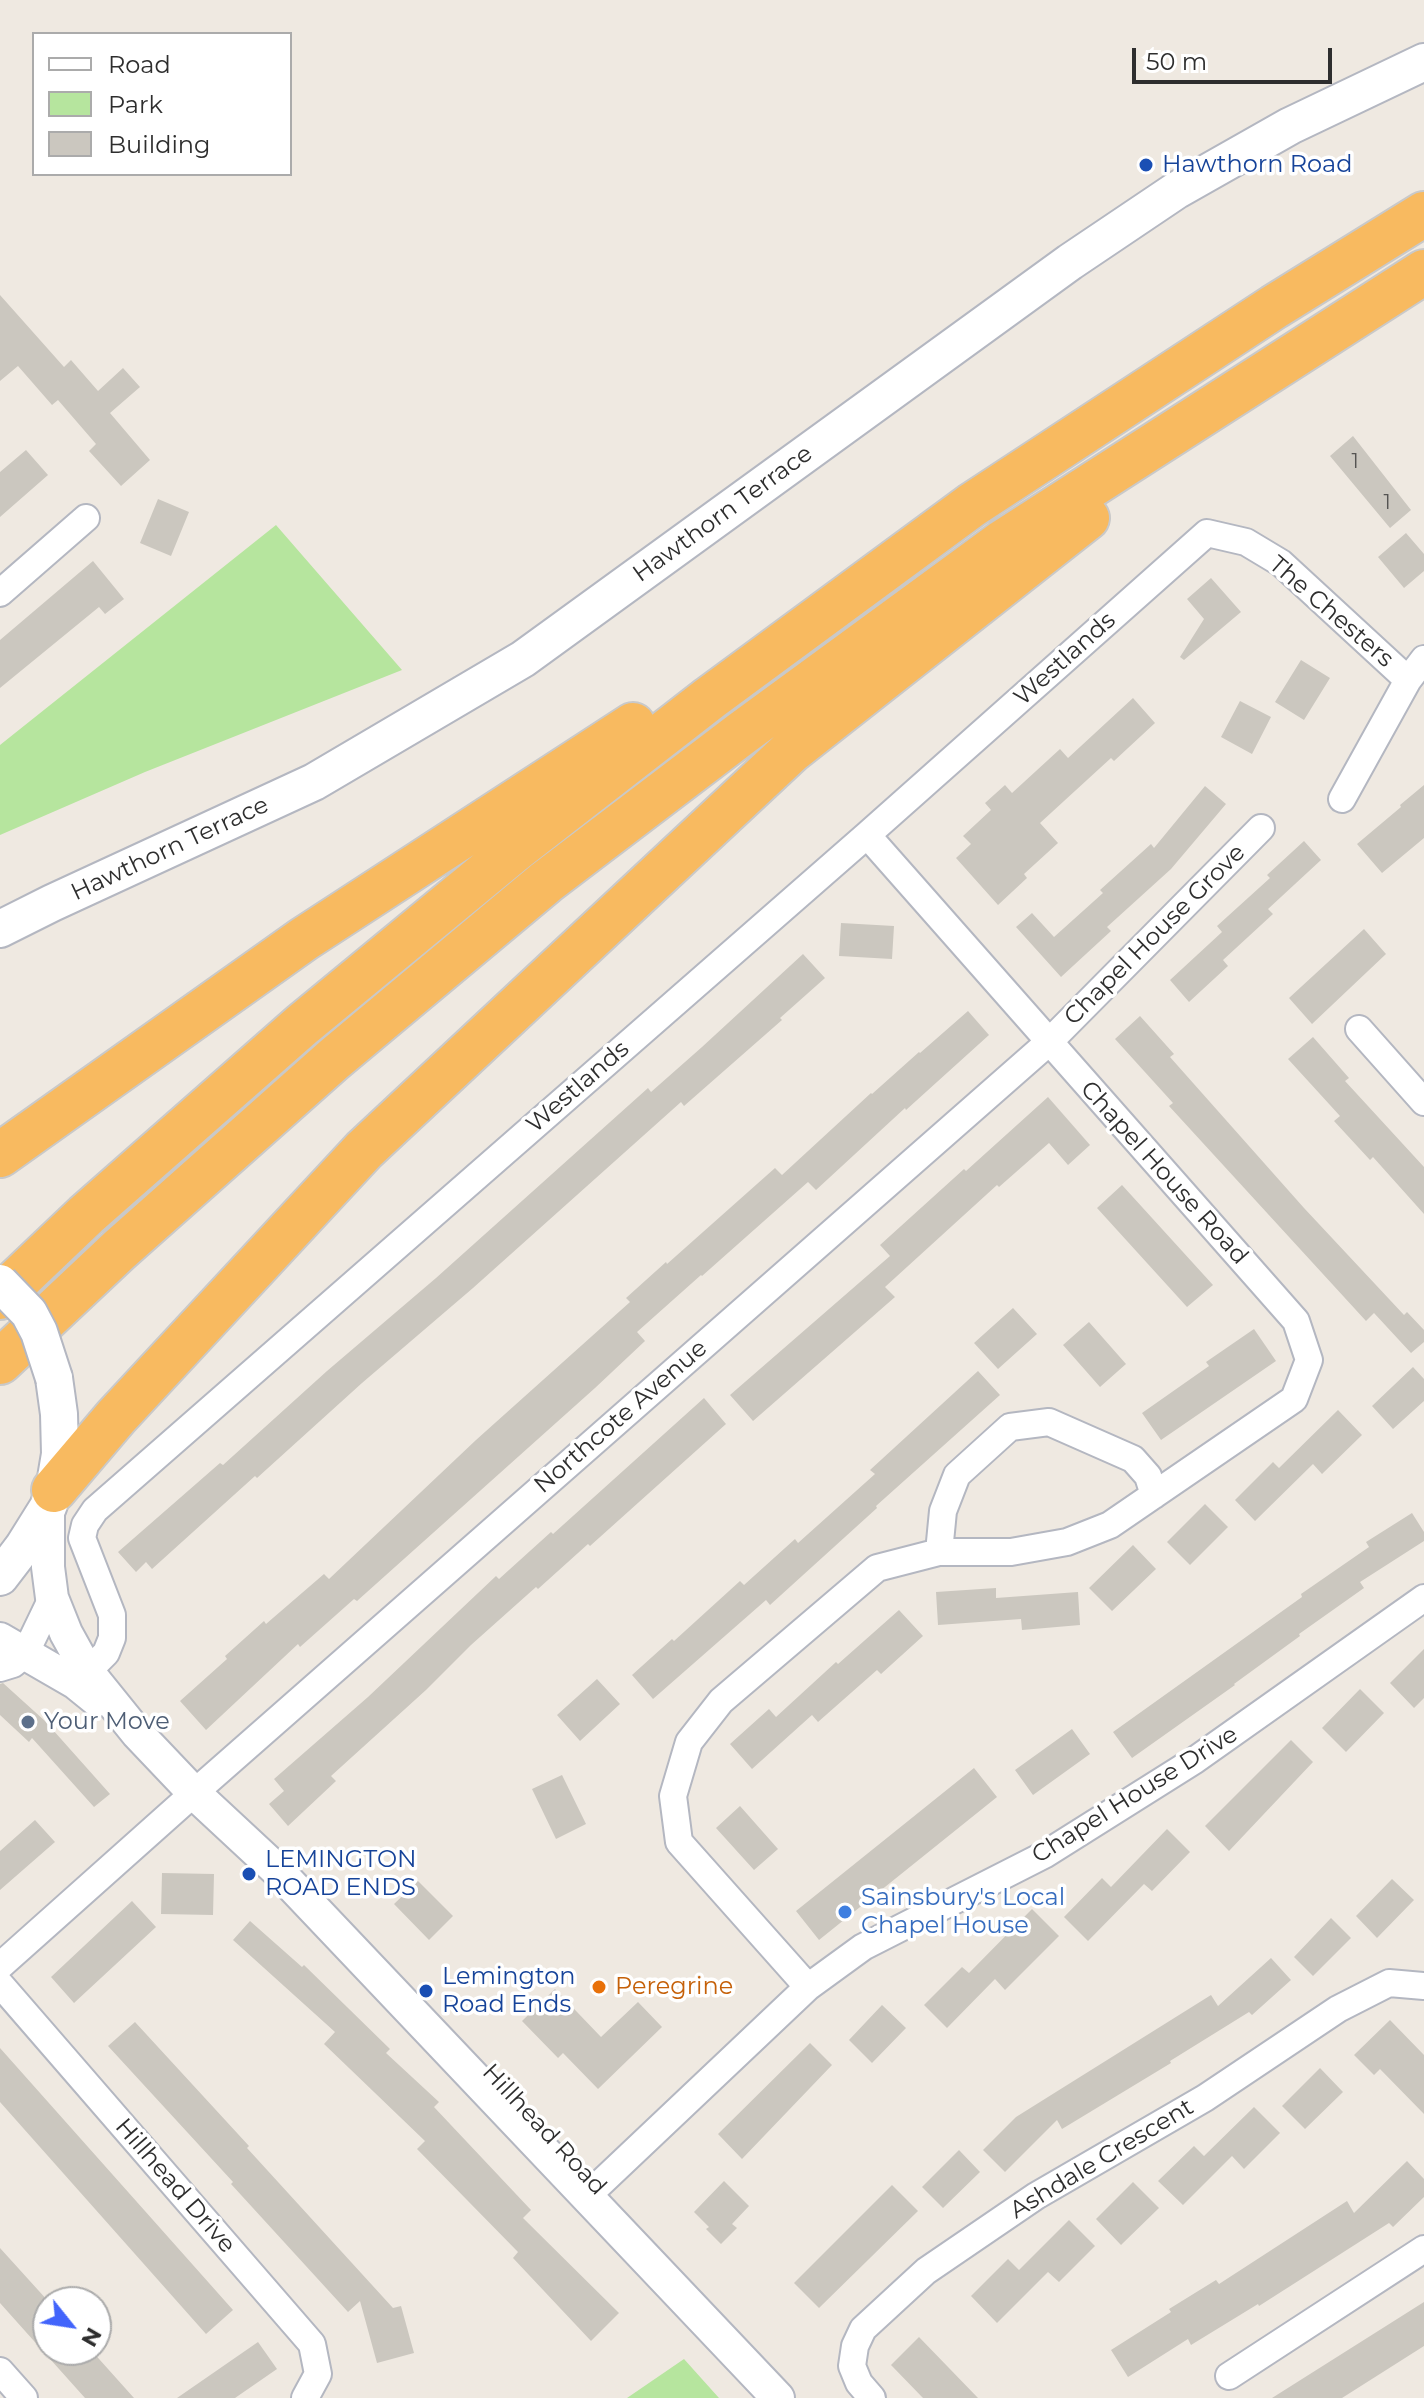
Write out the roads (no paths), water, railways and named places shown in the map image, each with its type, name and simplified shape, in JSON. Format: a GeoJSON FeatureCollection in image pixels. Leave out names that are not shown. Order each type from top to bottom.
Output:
{"type":"FeatureCollection","features":[{"type":"Feature","properties":{"kind":"highway"},"geometry":{"type":"LineString","coordinates":[[0,1155],[304,939],[1274,307],[1424,214]]}},
{"type":"Feature","properties":{"kind":"highway"},"geometry":{"type":"LineString","coordinates":[[0,1362],[119,1250],[334,1059],[546,882],[742,733],[1003,542],[1424,272]]}},
{"type":"Feature","properties":{"kind":"highway"},"geometry":{"type":"LineString","coordinates":[[51,1498],[116,1417],[364,1150],[791,751],[1303,348]]}},
{"type":"Feature","properties":{"kind":"highway"},"geometry":{"type":"LineString","coordinates":[[0,1297],[86,1215],[302,1025],[518,847],[710,698],[972,505]]}},
{"type":"Feature","properties":{"kind":"main road","name":"Hawthorn Terrace"},"geometry":{"type":"LineString","coordinates":[[0,929],[314,782],[523,659],[1070,262],[1177,190],[1290,126],[1424,62]]}},
{"type":"Feature","properties":{"kind":"main road"},"geometry":{"type":"LineString","coordinates":[[0,1283],[29,1313],[39,1332],[54,1378],[60,1454],[51,1498],[23,1547],[0,1577]]}},
{"type":"Feature","properties":{"kind":"street"},"geometry":{"type":"LineString","coordinates":[[0,593],[86,518]]}},
{"type":"Feature","properties":{"kind":"street","name":"The Chesters"},"geometry":{"type":"LineString","coordinates":[[1207,533],[1246,542],[1281,563],[1416,669],[1342,799]]}},
{"type":"Feature","properties":{"kind":"street","name":"Westlands"},"geometry":{"type":"LineString","coordinates":[[81,1677],[106,1653],[114,1626],[82,1538],[85,1525],[95,1510],[867,835],[1207,533]]}},
{"type":"Feature","properties":{"kind":"street","name":"Chapel House Grove"},"geometry":{"type":"LineString","coordinates":[[1049,1042],[1261,828]]}},
{"type":"Feature","properties":{"kind":"street","name":"Chapel House Road"},"geometry":{"type":"LineString","coordinates":[[808,1987],[679,1842],[673,1796],[689,1742],[721,1701],[877,1568],[939,1552],[1011,1552],[1067,1542],[1110,1525],[1294,1399],[1309,1360],[1296,1321],[867,835]]}},
{"type":"Feature","properties":{"kind":"street"},"geometry":{"type":"LineString","coordinates":[[1359,1029],[1424,1102]]}},
{"type":"Feature","properties":{"kind":"street","name":"Northcote Avenue"},"geometry":{"type":"LineString","coordinates":[[0,1966],[1049,1042]]}},
{"type":"Feature","properties":{"kind":"street"},"geometry":{"type":"LineString","coordinates":[[939,1552],[943,1511],[957,1475],[1010,1427],[1049,1422],[1133,1459],[1148,1476],[1154,1495]]}},
{"type":"Feature","properties":{"kind":"street","name":"Hillhead Road"},"geometry":{"type":"LineString","coordinates":[[51,1498],[48,1567],[52,1598],[81,1677],[194,1793],[279,1872],[591,2192],[804,2398]]}},
{"type":"Feature","properties":{"kind":"street"},"geometry":{"type":"LineString","coordinates":[[8,1653],[52,1598]]}},
{"type":"Feature","properties":{"kind":"street","name":"Chapel House Drive"},"geometry":{"type":"LineString","coordinates":[[591,2192],[808,1987],[863,1947],[1044,1855],[1195,1760],[1424,1598]]}},
{"type":"Feature","properties":{"kind":"street","name":"Hillhead Road"},"geometry":{"type":"LineString","coordinates":[[8,1653],[81,1677]]}},
{"type":"Feature","properties":{"kind":"street","name":"Ashdale Crescent"},"geometry":{"type":"LineString","coordinates":[[872,2398],[859,2383],[852,2366],[855,2346],[863,2329],[926,2271],[1036,2196],[1205,2098],[1338,2009],[1389,1983],[1424,1986]]}},
{"type":"Feature","properties":{"kind":"street","name":"Hillhead Drive"},"geometry":{"type":"LineString","coordinates":[[0,1984],[312,2344],[318,2374],[305,2398]]}},
{"type":"Feature","properties":{"kind":"street","name":"Hillhead Road"},"geometry":{"type":"LineString","coordinates":[[591,2192],[778,2398]]}},
{"type":"Feature","properties":{"kind":"street"},"geometry":{"type":"LineString","coordinates":[[1229,2376],[1424,2249]]}},
{"type":"Feature","properties":{"kind":"street"},"geometry":{"type":"LineString","coordinates":[[0,2371],[24,2398]]}},
{"type":"Feature","properties":{"kind":"place","name":"Hawthorn Road"},"geometry":{"type":"Point","coordinates":[1146,165]}},
{"type":"Feature","properties":{"kind":"place","name":"Your Move"},"geometry":{"type":"Point","coordinates":[28,1722]}},
{"type":"Feature","properties":{"kind":"place","name":"LEMINGTON ROAD ENDS"},"geometry":{"type":"Point","coordinates":[249,1874]}},
{"type":"Feature","properties":{"kind":"place","name":"Sainsbury's Local Chapel House"},"geometry":{"type":"Point","coordinates":[845,1912]}},
{"type":"Feature","properties":{"kind":"place","name":"Peregrine"},"geometry":{"type":"Point","coordinates":[599,1987]}},
{"type":"Feature","properties":{"kind":"place","name":"Lemington Road Ends"},"geometry":{"type":"Point","coordinates":[426,1991]}}]}
